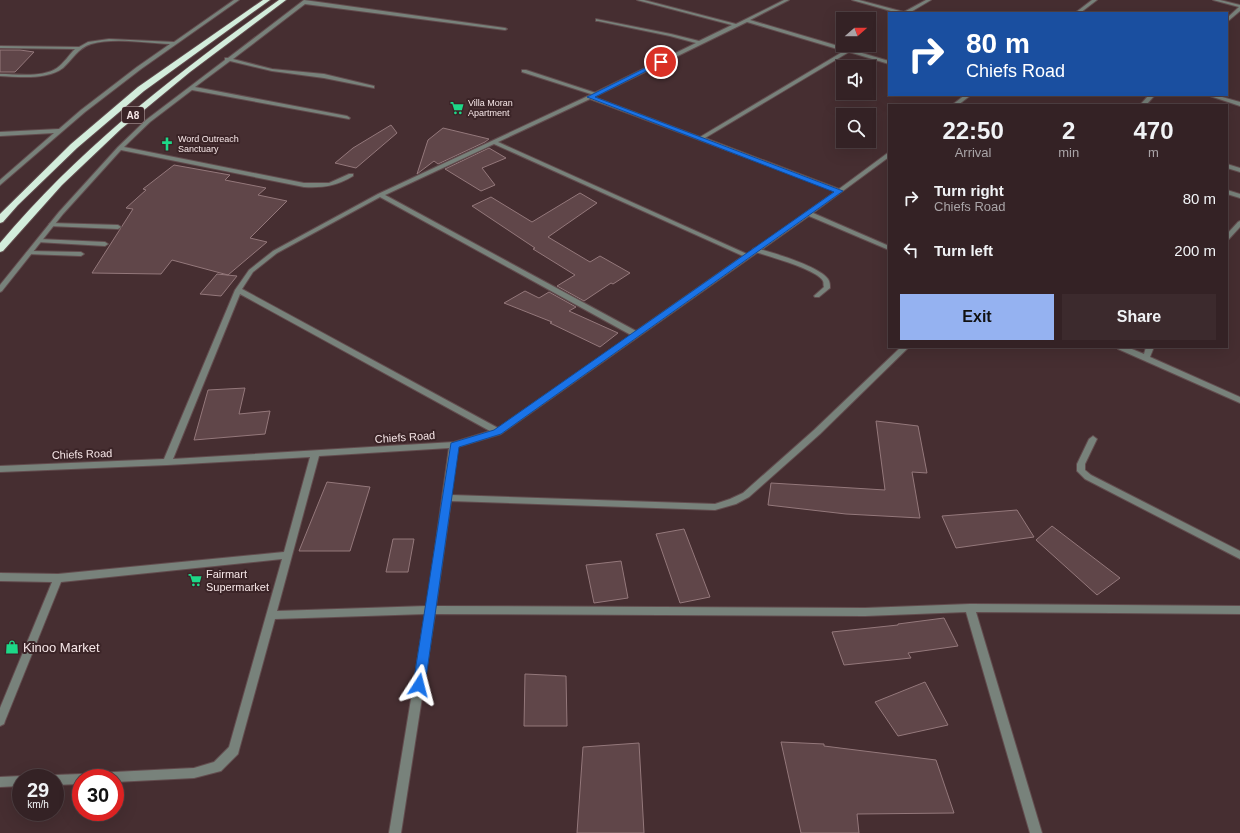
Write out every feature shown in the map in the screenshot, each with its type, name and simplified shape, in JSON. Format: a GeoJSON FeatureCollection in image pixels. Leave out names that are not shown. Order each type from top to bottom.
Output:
{"type":"FeatureCollection","features":[{"type":"Feature","properties":{"kind":"highway","name":"A8"},"geometry":{"type":"LineString","coordinates":[[0,220],[15,202],[74,146],[141,89],[267,0]]}},
{"type":"Feature","properties":{"kind":"highway","name":"A8"},"geometry":{"type":"LineString","coordinates":[[0,248],[31,212],[96,147],[156,96],[236,34],[283,0]]}},
{"type":"Feature","properties":{"kind":"street"},"geometry":{"type":"LineString","coordinates":[[0,183],[89,106],[237,0]]}},
{"type":"Feature","properties":{"kind":"street"},"geometry":{"type":"LineString","coordinates":[[639,0],[736,25]]}},
{"type":"Feature","properties":{"kind":"street"},"geometry":{"type":"LineString","coordinates":[[167,462],[238,290],[252,271],[275,252],[380,196],[590,97],[787,0]]}},
{"type":"Feature","properties":{"kind":"street"},"geometry":{"type":"LineString","coordinates":[[854,0],[899,12]]}},
{"type":"Feature","properties":{"kind":"street"},"geometry":{"type":"LineString","coordinates":[[908,12],[929,0]]}},
{"type":"Feature","properties":{"kind":"street"},"geometry":{"type":"LineString","coordinates":[[1078,12],[1095,0]]}},
{"type":"Feature","properties":{"kind":"street"},"geometry":{"type":"LineString","coordinates":[[1215,0],[1240,7],[1228,20]]}},
{"type":"Feature","properties":{"kind":"street"},"geometry":{"type":"LineString","coordinates":[[0,290],[51,225],[120,148],[148,121],[227,59],[305,1],[505,29]]}},
{"type":"Feature","properties":{"kind":"street"},"geometry":{"type":"LineString","coordinates":[[598,20],[671,35],[700,43]]}},
{"type":"Feature","properties":{"kind":"street"},"geometry":{"type":"LineString","coordinates":[[746,20],[836,47]]}},
{"type":"Feature","properties":{"kind":"street"},"geometry":{"type":"LineString","coordinates":[[0,47],[79,48],[99,41],[175,43]]}},
{"type":"Feature","properties":{"kind":"street"},"geometry":{"type":"LineString","coordinates":[[0,75],[34,74],[52,71],[59,68],[79,48]]}},
{"type":"Feature","properties":{"kind":"street"},"geometry":{"type":"LineString","coordinates":[[700,139],[846,52]]}},
{"type":"Feature","properties":{"kind":"street"},"geometry":{"type":"LineString","coordinates":[[851,52],[888,63]]}},
{"type":"Feature","properties":{"kind":"street"},"geometry":{"type":"LineString","coordinates":[[227,59],[272,70],[324,76],[372,87]]}},
{"type":"Feature","properties":{"kind":"street"},"geometry":{"type":"LineString","coordinates":[[524,71],[596,94]]}},
{"type":"Feature","properties":{"kind":"street"},"geometry":{"type":"LineString","coordinates":[[190,88],[347,118]]}},
{"type":"Feature","properties":{"kind":"street"},"geometry":{"type":"LineString","coordinates":[[956,104],[967,96]]}},
{"type":"Feature","properties":{"kind":"street"},"geometry":{"type":"LineString","coordinates":[[1143,104],[1151,96]]}},
{"type":"Feature","properties":{"kind":"street"},"geometry":{"type":"LineString","coordinates":[[1213,96],[1240,104]]}},
{"type":"Feature","properties":{"kind":"street"},"geometry":{"type":"LineString","coordinates":[[590,97],[840,191]]}},
{"type":"Feature","properties":{"kind":"street"},"geometry":{"type":"LineString","coordinates":[[0,134],[59,131]]}},
{"type":"Feature","properties":{"kind":"street"},"geometry":{"type":"LineString","coordinates":[[494,142],[747,256]]}},
{"type":"Feature","properties":{"kind":"street"},"geometry":{"type":"LineString","coordinates":[[120,148],[304,186],[330,185],[340,182],[351,175]]}},
{"type":"Feature","properties":{"kind":"street","name":"Chiefs Road"},"geometry":{"type":"LineString","coordinates":[[0,469],[167,462],[454,445],[498,432],[840,191],[888,155]]}},
{"type":"Feature","properties":{"kind":"street"},"geometry":{"type":"LineString","coordinates":[[1228,166],[1240,170]]}},
{"type":"Feature","properties":{"kind":"street"},"geometry":{"type":"LineString","coordinates":[[1228,192],[1240,196]]}},
{"type":"Feature","properties":{"kind":"street"},"geometry":{"type":"LineString","coordinates":[[380,196],[492,255],[635,334]]}},
{"type":"Feature","properties":{"kind":"street"},"geometry":{"type":"LineString","coordinates":[[808,213],[888,248]]}},
{"type":"Feature","properties":{"kind":"street"},"geometry":{"type":"LineString","coordinates":[[1228,237],[1240,223]]}},
{"type":"Feature","properties":{"kind":"street"},"geometry":{"type":"LineString","coordinates":[[51,225],[118,227]]}},
{"type":"Feature","properties":{"kind":"street"},"geometry":{"type":"LineString","coordinates":[[39,241],[105,244]]}},
{"type":"Feature","properties":{"kind":"street"},"geometry":{"type":"LineString","coordinates":[[755,250],[793,262],[820,274],[825,278],[827,288],[817,296]]}},
{"type":"Feature","properties":{"kind":"street"},"geometry":{"type":"LineString","coordinates":[[29,253],[81,254]]}},
{"type":"Feature","properties":{"kind":"street"},"geometry":{"type":"LineString","coordinates":[[238,290],[498,432]]}},
{"type":"Feature","properties":{"kind":"street"},"geometry":{"type":"LineString","coordinates":[[447,498],[715,507],[733,502],[746,495],[817,432],[904,348]]}},
{"type":"Feature","properties":{"kind":"street"},"geometry":{"type":"LineString","coordinates":[[1123,348],[1240,400]]}},
{"type":"Feature","properties":{"kind":"street"},"geometry":{"type":"LineString","coordinates":[[1146,358],[1150,348]]}},
{"type":"Feature","properties":{"kind":"street"},"geometry":{"type":"LineString","coordinates":[[1093,439],[1081,464],[1081,470],[1088,477],[1240,555]]}},
{"type":"Feature","properties":{"kind":"street"},"geometry":{"type":"LineString","coordinates":[[395,833],[431,610],[454,445]]}},
{"type":"Feature","properties":{"kind":"street"},"geometry":{"type":"LineString","coordinates":[[124,776],[194,773],[217,767],[234,750],[315,454]]}},
{"type":"Feature","properties":{"kind":"street"},"geometry":{"type":"LineString","coordinates":[[0,577],[58,578],[287,555]]}},
{"type":"Feature","properties":{"kind":"street"},"geometry":{"type":"LineString","coordinates":[[0,722],[58,578]]}},
{"type":"Feature","properties":{"kind":"street"},"geometry":{"type":"LineString","coordinates":[[270,615],[431,610],[865,612],[970,608],[1240,610]]}},
{"type":"Feature","properties":{"kind":"street"},"geometry":{"type":"LineString","coordinates":[[970,608],[1036,833]]}},
{"type":"Feature","properties":{"kind":"street"},"geometry":{"type":"LineString","coordinates":[[0,782],[12,781]]}},
{"type":"Feature","properties":{"kind":"building"},"geometry":{"type":"Polygon","coordinates":[[[0,50],[34,52],[15,72],[0,72],[0,50]]]}},
{"type":"Feature","properties":{"kind":"building"},"geometry":{"type":"Polygon","coordinates":[[[391,125],[397,133],[356,168],[335,163],[353,148],[391,125]]]}},
{"type":"Feature","properties":{"kind":"building"},"geometry":{"type":"Polygon","coordinates":[[[443,128],[489,139],[438,164],[434,161],[417,174],[428,140],[443,128]]]}},
{"type":"Feature","properties":{"kind":"building"},"geometry":{"type":"Polygon","coordinates":[[[489,148],[506,158],[482,168],[495,185],[481,191],[445,169],[489,148]]]}},
{"type":"Feature","properties":{"kind":"building"},"geometry":{"type":"Polygon","coordinates":[[[174,165],[230,175],[225,180],[266,188],[258,195],[287,201],[250,238],[267,242],[228,275],[172,260],[161,274],[92,273],[133,209],[126,208],[146,190],[143,189],[174,165]]]}},
{"type":"Feature","properties":{"kind":"building"},"geometry":{"type":"Polygon","coordinates":[[[580,193],[597,203],[548,237],[590,262],[600,256],[630,273],[613,284],[611,283],[584,301],[557,286],[575,275],[533,249],[535,248],[472,206],[491,197],[532,222],[580,193]]]}},
{"type":"Feature","properties":{"kind":"building"},"geometry":{"type":"Polygon","coordinates":[[[217,274],[237,276],[221,296],[200,294],[217,274]]]}},
{"type":"Feature","properties":{"kind":"building"},"geometry":{"type":"Polygon","coordinates":[[[525,291],[539,298],[549,292],[576,307],[569,311],[618,333],[600,347],[550,323],[552,322],[504,303],[525,291]]]}},
{"type":"Feature","properties":{"kind":"building"},"geometry":{"type":"Polygon","coordinates":[[[245,388],[239,414],[270,411],[265,434],[194,440],[208,390],[245,388]]]}},
{"type":"Feature","properties":{"kind":"building"},"geometry":{"type":"Polygon","coordinates":[[[876,421],[918,426],[927,473],[912,472],[920,518],[846,514],[768,505],[771,483],[885,490],[876,421]]]}},
{"type":"Feature","properties":{"kind":"building"},"geometry":{"type":"Polygon","coordinates":[[[327,482],[370,487],[350,551],[299,551],[327,482]]]}},
{"type":"Feature","properties":{"kind":"building"},"geometry":{"type":"Polygon","coordinates":[[[1017,510],[1034,537],[956,548],[942,516],[1017,510]]]}},
{"type":"Feature","properties":{"kind":"building"},"geometry":{"type":"Polygon","coordinates":[[[1052,526],[1120,578],[1097,595],[1036,540],[1052,526]]]}},
{"type":"Feature","properties":{"kind":"building"},"geometry":{"type":"Polygon","coordinates":[[[684,529],[710,597],[680,603],[656,534],[684,529]]]}},
{"type":"Feature","properties":{"kind":"building"},"geometry":{"type":"Polygon","coordinates":[[[393,539],[414,539],[408,572],[386,572],[393,539]]]}},
{"type":"Feature","properties":{"kind":"building"},"geometry":{"type":"Polygon","coordinates":[[[621,561],[628,598],[594,603],[586,565],[621,561]]]}},
{"type":"Feature","properties":{"kind":"building"},"geometry":{"type":"Polygon","coordinates":[[[944,618],[958,646],[908,653],[911,658],[844,665],[832,632],[898,625],[944,618]]]}},
{"type":"Feature","properties":{"kind":"building"},"geometry":{"type":"Polygon","coordinates":[[[525,674],[566,676],[567,726],[524,726],[525,674]]]}},
{"type":"Feature","properties":{"kind":"building"},"geometry":{"type":"Polygon","coordinates":[[[925,682],[948,725],[898,736],[875,702],[925,682]]]}},
{"type":"Feature","properties":{"kind":"building"},"geometry":{"type":"Polygon","coordinates":[[[781,742],[824,744],[824,746],[936,760],[954,813],[857,814],[859,833],[801,833],[781,742]]]}},
{"type":"Feature","properties":{"kind":"building"},"geometry":{"type":"Polygon","coordinates":[[[639,743],[644,833],[577,833],[583,747],[639,743]]]}},
{"type":"Feature","properties":{"kind":"place","name":"Villa Moran Apartment"},"geometry":{"type":"Point","coordinates":[457,108]}},
{"type":"Feature","properties":{"kind":"place","name":"Word Outreach Sanctuary"},"geometry":{"type":"Point","coordinates":[167,144]}},
{"type":"Feature","properties":{"kind":"place","name":"Fairmart Supermarket"},"geometry":{"type":"Point","coordinates":[195,580]}},
{"type":"Feature","properties":{"kind":"place","name":"Kinoo Market"},"geometry":{"type":"Point","coordinates":[12,647]}},
{"type":"Feature","properties":{"kind":"route"},"geometry":{"type":"LineString","coordinates":[[419,685],[454,445],[498,432],[840,191],[590,97],[661,62]]}}]}
